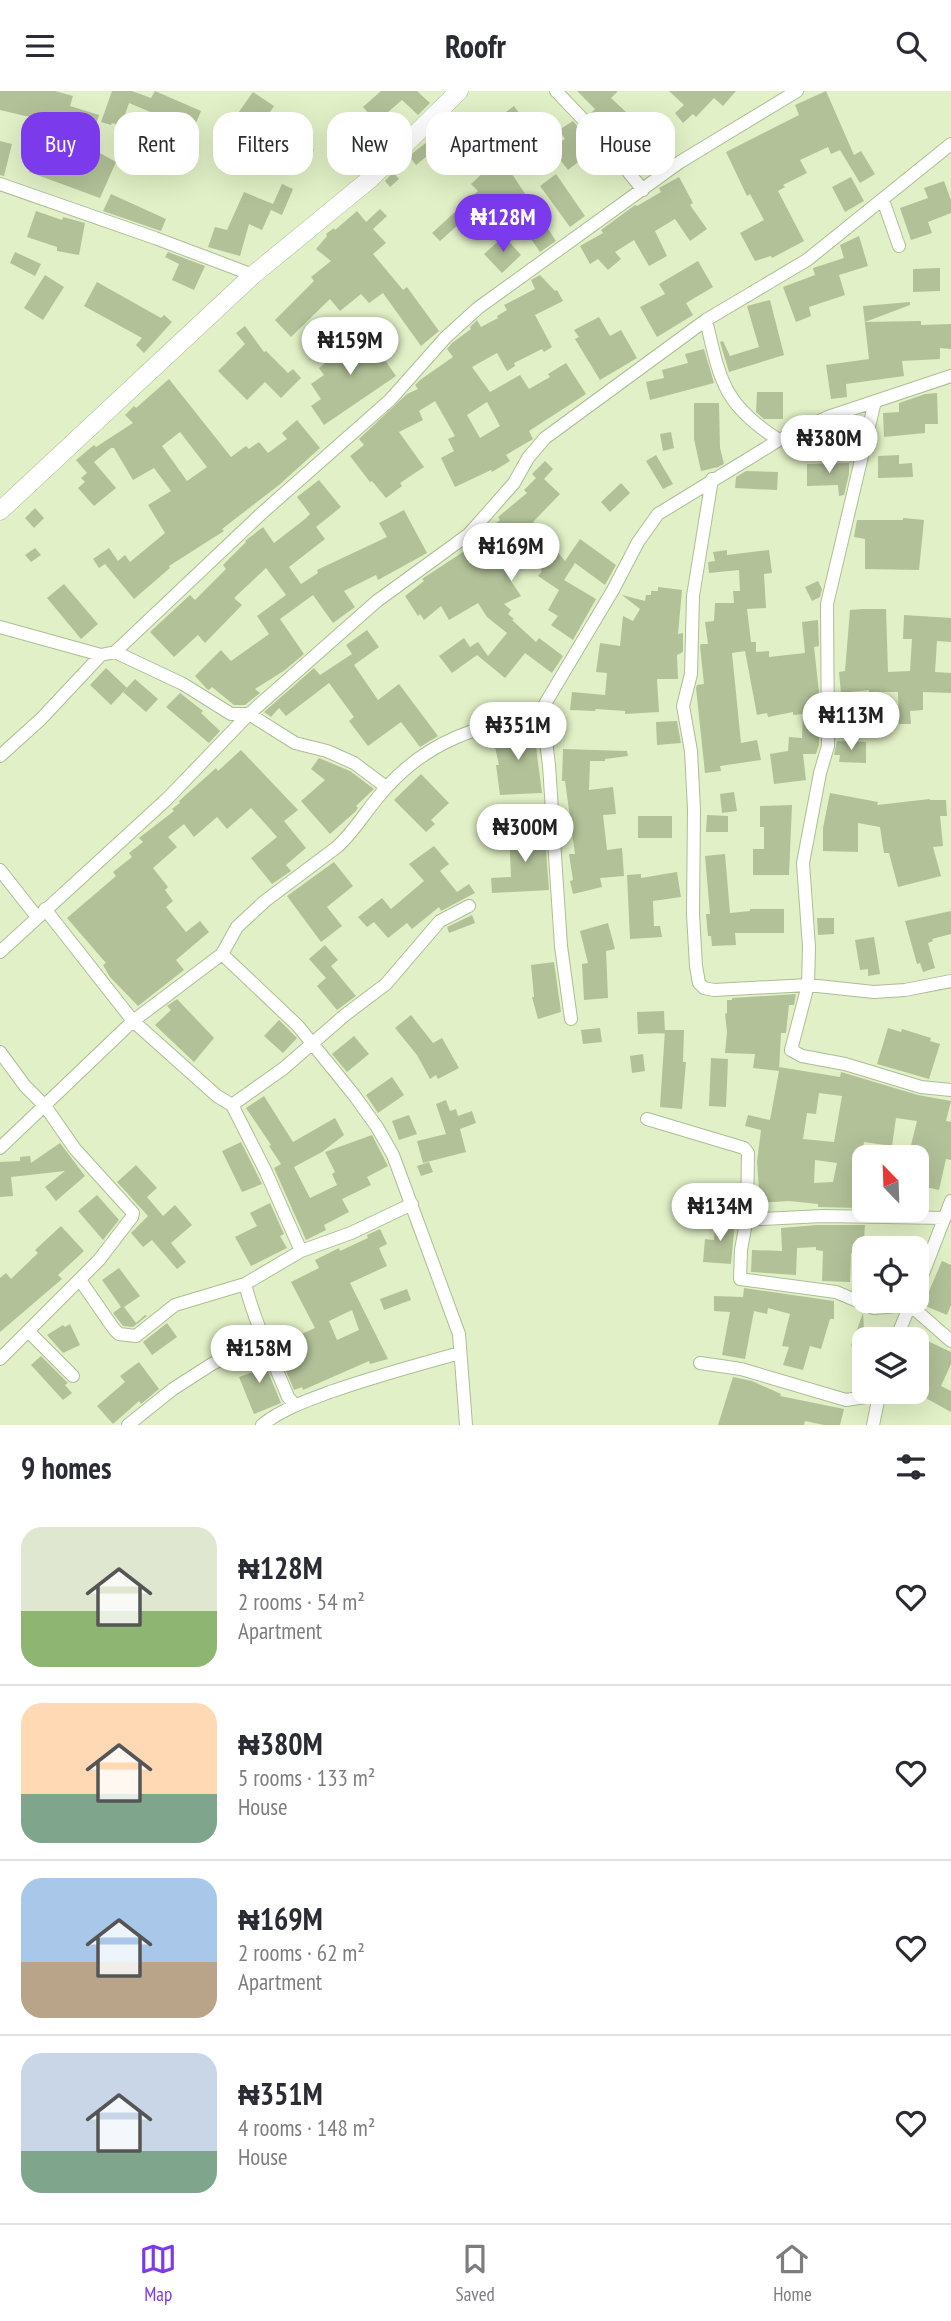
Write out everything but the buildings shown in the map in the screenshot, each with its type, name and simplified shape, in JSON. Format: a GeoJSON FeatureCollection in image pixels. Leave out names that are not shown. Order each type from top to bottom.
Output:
{"type":"FeatureCollection","features":[{"type":"Feature","properties":{"kind":"main road"},"geometry":{"type":"LineString","coordinates":[[0,511],[253,275],[370,179],[453,93]]}},
{"type":"Feature","properties":{"kind":"street"},"geometry":{"type":"LineString","coordinates":[[556,91],[600,137],[643,190]]}},
{"type":"Feature","properties":{"kind":"street"},"geometry":{"type":"LineString","coordinates":[[0,627],[101,655],[115,652],[262,513],[390,400],[446,337],[478,308],[680,162],[797,91]]}},
{"type":"Feature","properties":{"kind":"street"},"geometry":{"type":"LineString","coordinates":[[0,951],[167,799],[249,714],[377,601],[469,534],[514,483],[528,458],[545,438],[706,320],[807,260],[951,144]]}},
{"type":"Feature","properties":{"kind":"street"},"geometry":{"type":"LineString","coordinates":[[0,184],[253,275]]}},
{"type":"Feature","properties":{"kind":"street"},"geometry":{"type":"LineString","coordinates":[[883,200],[899,246]]}},
{"type":"Feature","properties":{"kind":"street"},"geometry":{"type":"LineString","coordinates":[[706,320],[720,377],[733,402],[757,426],[779,440]]}},
{"type":"Feature","properties":{"kind":"street"},"geometry":{"type":"LineString","coordinates":[[0,1148],[133,1021],[222,954],[237,927],[265,901],[348,838],[386,787],[424,756],[457,735],[539,714],[613,590],[638,542],[658,514],[779,440],[828,417],[951,376]]}},
{"type":"Feature","properties":{"kind":"street"},"geometry":{"type":"LineString","coordinates":[[875,401],[827,604],[828,746],[820,773],[803,863],[809,947],[808,985],[791,1050],[802,1056],[845,1065],[921,1087],[951,1090]]}},
{"type":"Feature","properties":{"kind":"street"},"geometry":{"type":"LineString","coordinates":[[712,479],[693,596],[691,674],[683,706],[691,751],[694,809],[693,914],[695,966],[699,983],[714,991],[808,985],[874,992],[905,990],[951,981]]}},
{"type":"Feature","properties":{"kind":"street"},"geometry":{"type":"LineString","coordinates":[[115,652],[183,684],[232,714],[249,714],[295,743],[327,751],[354,763],[386,787]]}},
{"type":"Feature","properties":{"kind":"street"},"geometry":{"type":"LineString","coordinates":[[0,756],[41,719],[101,655]]}},
{"type":"Feature","properties":{"kind":"street"},"geometry":{"type":"LineString","coordinates":[[539,714],[550,765],[561,946],[571,1019]]}},
{"type":"Feature","properties":{"kind":"street"},"geometry":{"type":"LineString","coordinates":[[0,870],[41,913],[133,1021],[232,1105],[266,1172],[301,1251]]}},
{"type":"Feature","properties":{"kind":"street"},"geometry":{"type":"LineString","coordinates":[[232,1105],[312,1045],[386,984],[440,921],[469,906]]}},
{"type":"Feature","properties":{"kind":"street"},"geometry":{"type":"LineString","coordinates":[[222,954],[298,1025],[377,1127],[393,1155],[459,1334],[466,1425]]}},
{"type":"Feature","properties":{"kind":"street"},"geometry":{"type":"LineString","coordinates":[[0,1052],[25,1086],[45,1106],[75,1149],[133,1213],[120,1235],[0,1359]]}},
{"type":"Feature","properties":{"kind":"street"},"geometry":{"type":"LineString","coordinates":[[647,1119],[744,1148],[748,1153],[747,1217],[741,1250],[740,1279],[836,1292],[852,1299]]}},
{"type":"Feature","properties":{"kind":"street"},"geometry":{"type":"LineString","coordinates":[[929,1259],[951,1201]]}},
{"type":"Feature","properties":{"kind":"street"},"geometry":{"type":"LineString","coordinates":[[79,1280],[119,1334],[136,1336],[176,1305],[245,1284],[301,1251],[351,1233],[412,1204]]}},
{"type":"Feature","properties":{"kind":"street"},"geometry":{"type":"LineString","coordinates":[[747,1217],[945,1218]]}},
{"type":"Feature","properties":{"kind":"street"},"geometry":{"type":"LineString","coordinates":[[245,1284],[251,1307],[288,1397],[295,1405]]}},
{"type":"Feature","properties":{"kind":"street"},"geometry":{"type":"LineString","coordinates":[[922,1313],[951,1341]]}},
{"type":"Feature","properties":{"kind":"street"},"geometry":{"type":"LineString","coordinates":[[29,1332],[72,1376]]}},
{"type":"Feature","properties":{"kind":"street"},"geometry":{"type":"LineString","coordinates":[[128,1425],[173,1389],[212,1364],[264,1338]]}},
{"type":"Feature","properties":{"kind":"street"},"geometry":{"type":"LineString","coordinates":[[262,1425],[295,1405],[371,1378],[460,1353]]}},
{"type":"Feature","properties":{"kind":"street"},"geometry":{"type":"LineString","coordinates":[[700,1363],[741,1369],[846,1400],[852,1399]]}},
{"type":"Feature","properties":{"kind":"street"},"geometry":{"type":"LineString","coordinates":[[873,1425],[878,1404]]}}]}
